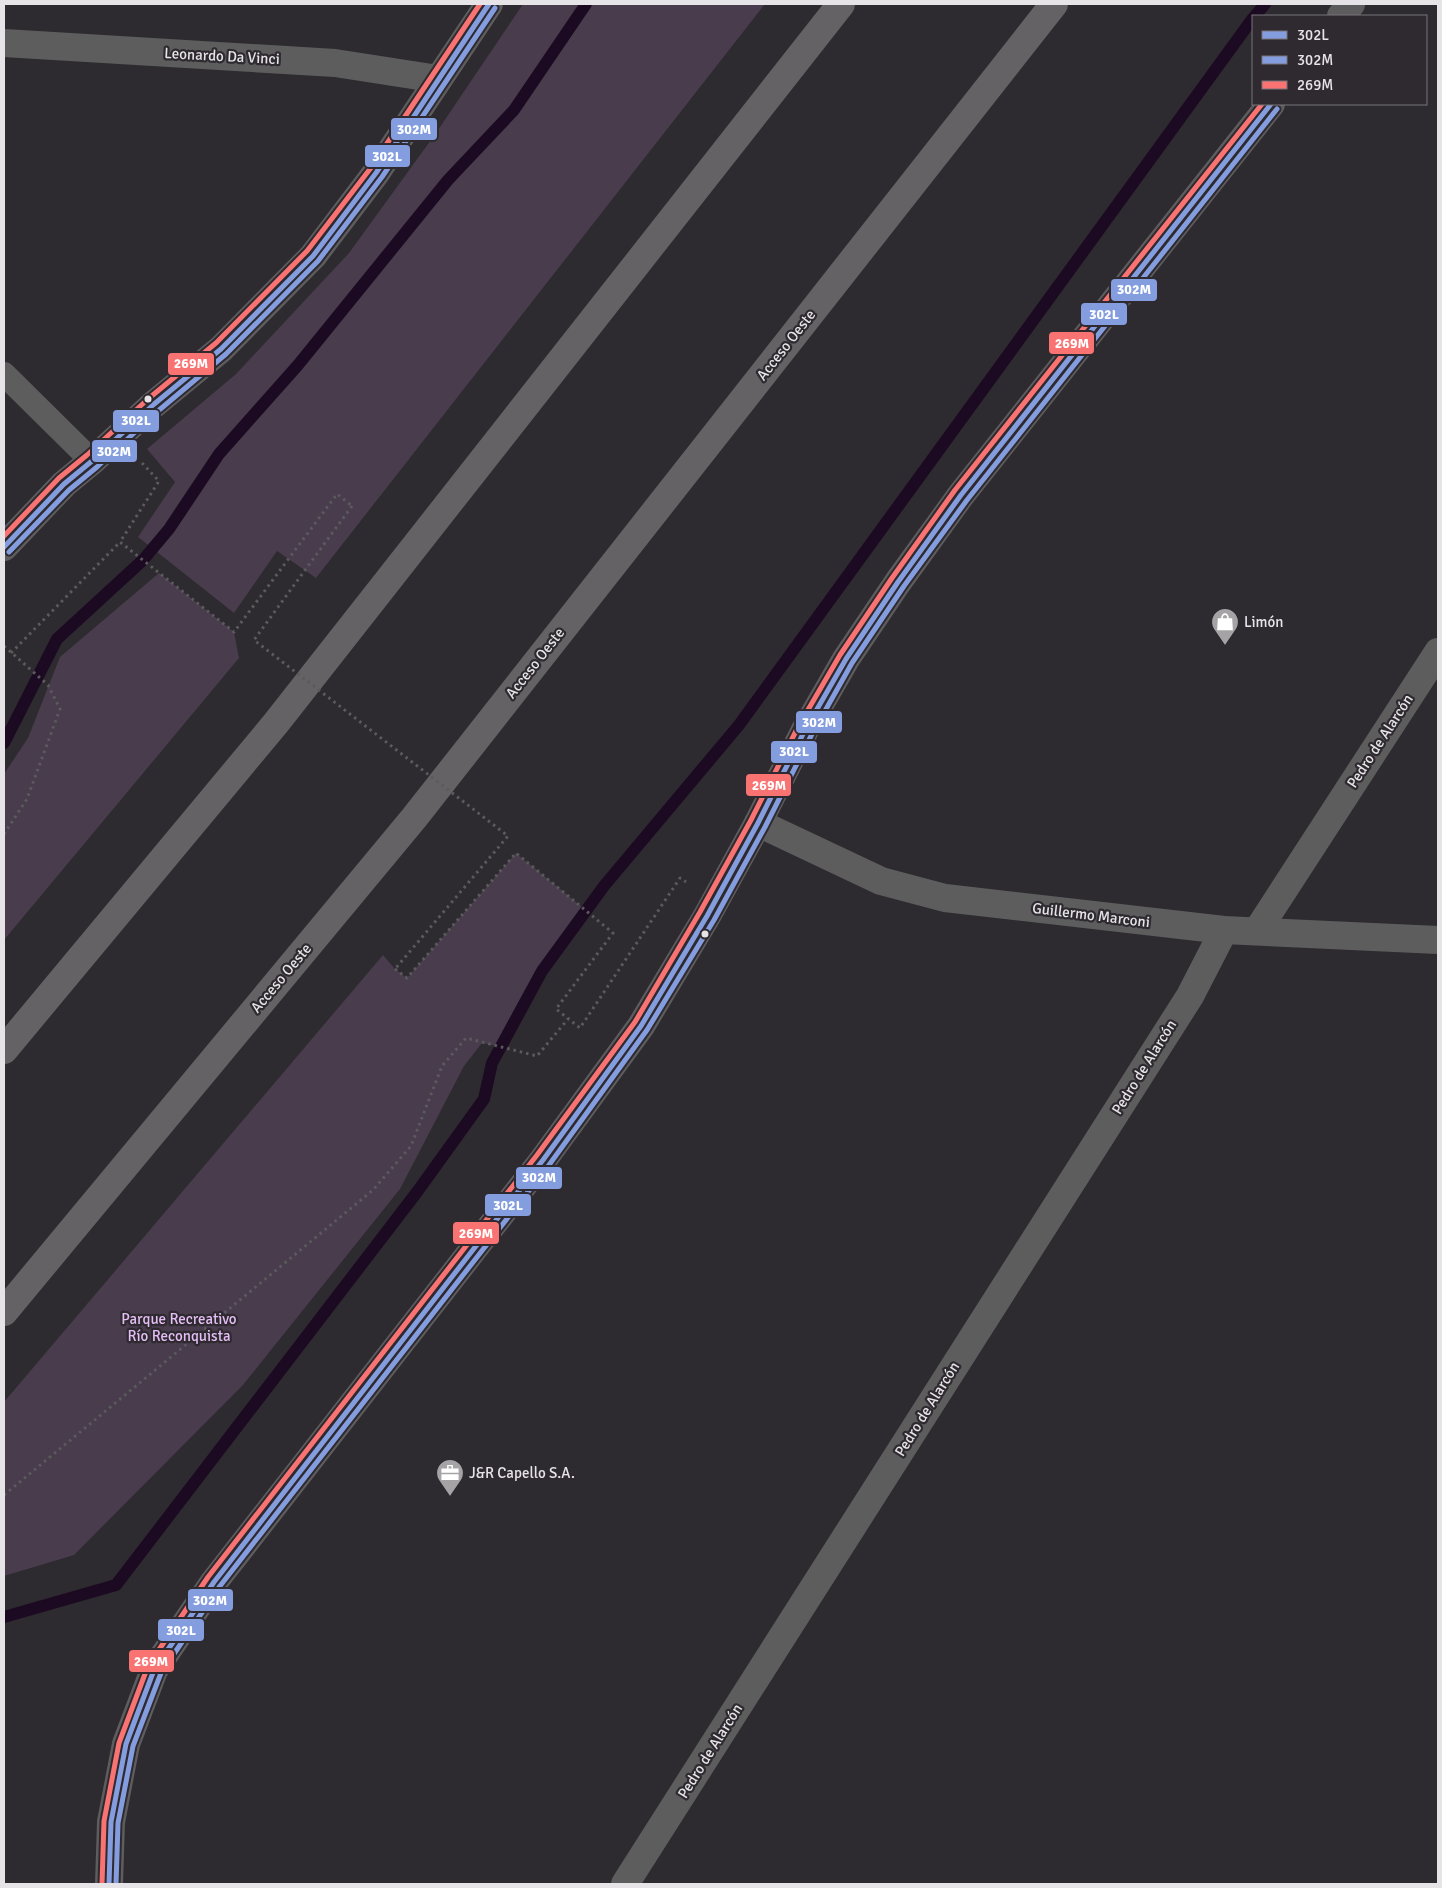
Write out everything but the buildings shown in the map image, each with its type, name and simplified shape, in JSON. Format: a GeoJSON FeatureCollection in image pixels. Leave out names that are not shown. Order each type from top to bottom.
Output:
{"type":"FeatureCollection","features":[{"type":"Feature","properties":{"kind":"highway"},"geometry":{"type":"LineString","coordinates":[[4,1050],[276,723],[841,4]]}},
{"type":"Feature","properties":{"kind":"highway","name":"Acceso Oeste"},"geometry":{"type":"LineString","coordinates":[[4,1312],[414,818],[1054,4]]}},
{"type":"Feature","properties":{"kind":"street"},"geometry":{"type":"LineString","coordinates":[[4,547],[64,484],[221,349],[313,256],[376,172],[489,4]]}},
{"type":"Feature","properties":{"kind":"street"},"geometry":{"type":"LineString","coordinates":[[1342,15],[1350,4]]}},
{"type":"Feature","properties":{"kind":"street","name":"Leonardo Da Vinci"},"geometry":{"type":"LineString","coordinates":[[4,43],[335,63],[438,79]]}},
{"type":"Feature","properties":{"kind":"street"},"geometry":{"type":"LineString","coordinates":[[109,1884],[111,1822],[126,1744],[154,1670],[214,1582],[543,1160],[641,1026],[717,898],[758,823],[805,730],[846,659],[898,582],[961,495],[1270,105]]}},
{"type":"Feature","properties":{"kind":"street","name":"Pedro de Alarcón"},"geometry":{"type":"LineString","coordinates":[[1257,931],[1438,652]]}},
{"type":"Feature","properties":{"kind":"street","name":"Guillermo Marconi"},"geometry":{"type":"LineString","coordinates":[[758,823],[881,881],[945,898],[1224,930],[1438,940]]}},
{"type":"Feature","properties":{"kind":"street","name":"Pedro de Alarcón"},"geometry":{"type":"LineString","coordinates":[[625,1884],[1190,996],[1224,930]]}},
{"type":"Feature","properties":{"kind":"lane"},"geometry":{"type":"LineString","coordinates":[[4,374],[92,461]]}},
{"type":"Feature","properties":{"kind":"path"},"geometry":{"type":"LineString","coordinates":[[11,652],[120,542],[159,481],[118,437]]}},
{"type":"Feature","properties":{"kind":"path"},"geometry":{"type":"LineString","coordinates":[[120,542],[234,632],[337,494],[352,506],[254,640],[508,836],[395,968],[407,978],[516,853],[613,933],[556,1009],[580,1028],[680,878],[717,898]]}},
{"type":"Feature","properties":{"kind":"path"},"geometry":{"type":"LineString","coordinates":[[4,646],[48,685],[60,709],[27,799],[4,834]]}},
{"type":"Feature","properties":{"kind":"path"},"geometry":{"type":"LineString","coordinates":[[4,1495],[373,1190],[411,1146],[442,1066],[466,1038],[537,1056],[568,1019]]}},
{"type":"Feature","properties":{"kind":"green space"},"geometry":{"type":"Polygon","coordinates":[[[523,4],[765,4],[316,578],[277,551],[234,613],[138,537],[175,482],[147,449],[236,374],[349,253],[436,133],[523,4]]]}},
{"type":"Feature","properties":{"kind":"green space"},"geometry":{"type":"Polygon","coordinates":[[[159,573],[234,632],[239,658],[4,940],[4,774],[28,738],[60,657],[159,573]]]}},
{"type":"Feature","properties":{"kind":"green space","name":"Parque Recreativo Río Reconquista"},"geometry":{"type":"Polygon","coordinates":[[[516,853],[587,911],[542,971],[501,1047],[482,1043],[464,1066],[400,1189],[243,1385],[74,1555],[4,1576],[4,1402],[383,955],[395,969],[407,978],[516,853]]]}},
{"type":"Feature","properties":{"kind":"waterway"},"geometry":{"type":"LineString","coordinates":[[4,743],[57,639],[143,560],[169,529],[219,454],[298,365],[448,180],[514,110],[586,4]]}},
{"type":"Feature","properties":{"kind":"waterway"},"geometry":{"type":"LineString","coordinates":[[1256,15],[1265,4]]}},
{"type":"Feature","properties":{"kind":"waterway"},"geometry":{"type":"LineString","coordinates":[[4,1617],[116,1585],[417,1192],[484,1099],[492,1063],[542,971],[604,886],[739,725],[1252,19]]}},
{"type":"Feature","properties":{"kind":"transit line","name":"269M"},"geometry":{"type":"LineString","coordinates":[[4,536],[59,478],[148,399],[216,343],[307,251],[370,169],[480,4]]}},
{"type":"Feature","properties":{"kind":"transit line","name":"302L"},"geometry":{"type":"LineString","coordinates":[[4,547],[64,484],[153,405],[221,349],[313,256],[376,173],[489,4]]}},
{"type":"Feature","properties":{"kind":"transit line","name":"302M"},"geometry":{"type":"LineString","coordinates":[[9,552],[69,490],[226,354],[318,261],[382,177],[495,8]]}},
{"type":"Feature","properties":{"kind":"transit line","name":"269M"},"geometry":{"type":"LineString","coordinates":[[102,1884],[104,1821],[119,1743],[148,1666],[208,1577],[537,1155],[635,1022],[700,912],[751,820],[798,727],[840,655],[892,578],[955,490],[1261,105]]}},
{"type":"Feature","properties":{"kind":"transit line","name":"302L"},"geometry":{"type":"LineString","coordinates":[[109,1884],[111,1822],[126,1744],[154,1670],[214,1582],[543,1160],[641,1026],[707,916],[758,823],[805,730],[846,659],[898,582],[961,495],[1270,105]]}},
{"type":"Feature","properties":{"kind":"transit line","name":"302M"},"geometry":{"type":"LineString","coordinates":[[116,1884],[118,1823],[133,1746],[161,1673],[220,1586],[549,1165],[647,1030],[714,920],[765,827],[812,734],[852,663],[904,586],[967,500],[1277,109]]}},
{"type":"Feature","properties":{"kind":"place","name":"Limón"},"geometry":{"type":"Point","coordinates":[1225,646]}},
{"type":"Feature","properties":{"kind":"place","name":"J&R Capello S.A."},"geometry":{"type":"Point","coordinates":[450,1497]}}]}
